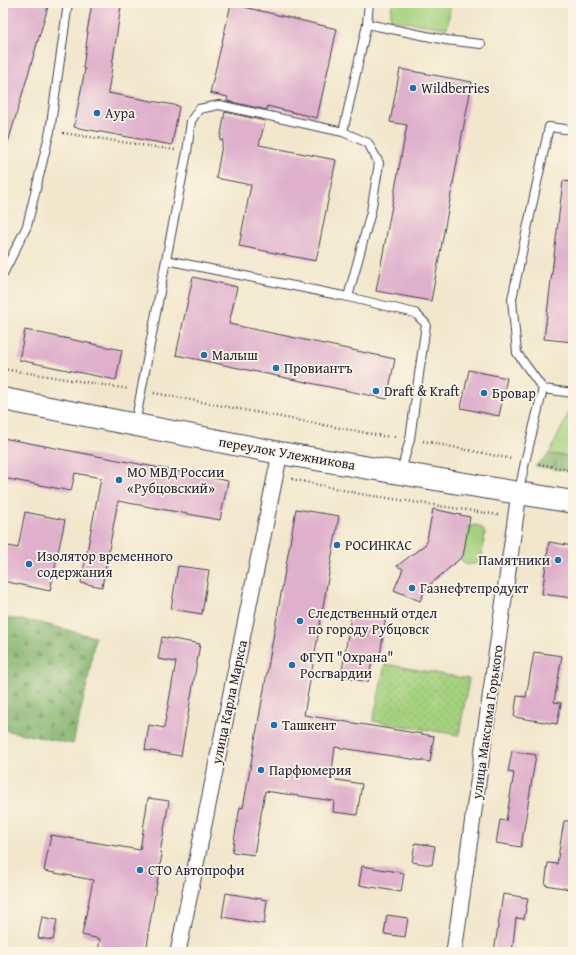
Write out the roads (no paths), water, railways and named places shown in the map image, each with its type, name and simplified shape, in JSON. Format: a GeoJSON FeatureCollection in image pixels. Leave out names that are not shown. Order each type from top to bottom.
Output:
{"type":"FeatureCollection","features":[{"type":"Feature","properties":{"kind":"main road","name":"переулок Улежникова"},"geometry":{"type":"LineString","coordinates":[[3,399],[280,453],[573,502]]}},
{"type":"Feature","properties":{"kind":"street","name":"улица Карла Маркса"},"geometry":{"type":"LineString","coordinates":[[178,952],[280,453]]}},
{"type":"Feature","properties":{"kind":"street","name":"улица Максима Горького"},"geometry":{"type":"LineString","coordinates":[[454,952],[519,493]]}},
{"type":"Feature","properties":{"kind":"lane"},"geometry":{"type":"LineString","coordinates":[[3,274],[27,226],[50,131],[68,3]]}},
{"type":"Feature","properties":{"kind":"lane"},"geometry":{"type":"LineString","coordinates":[[343,132],[367,24],[369,3]]}},
{"type":"Feature","properties":{"kind":"lane"},"geometry":{"type":"LineString","coordinates":[[367,24],[446,40],[481,44]]}},
{"type":"Feature","properties":{"kind":"lane"},"geometry":{"type":"LineString","coordinates":[[135,425],[187,152],[191,121],[199,110],[219,105],[343,132],[368,143],[379,163],[370,212],[348,297]]}},
{"type":"Feature","properties":{"kind":"lane"},"geometry":{"type":"LineString","coordinates":[[573,130],[549,127],[512,299],[518,353],[543,389],[573,393]]}},
{"type":"Feature","properties":{"kind":"lane"},"geometry":{"type":"LineString","coordinates":[[166,260],[348,297],[415,313],[426,324],[410,439],[400,473]]}},
{"type":"Feature","properties":{"kind":"lane"},"geometry":{"type":"LineString","coordinates":[[519,493],[543,389]]}},
{"type":"Feature","properties":{"kind":"place","name":"Wildberries"},"geometry":{"type":"Point","coordinates":[413,88]}},
{"type":"Feature","properties":{"kind":"place","name":"Аура"},"geometry":{"type":"Point","coordinates":[97,113]}},
{"type":"Feature","properties":{"kind":"place","name":"Малыш"},"geometry":{"type":"Point","coordinates":[204,355]}},
{"type":"Feature","properties":{"kind":"place","name":"Провиантъ"},"geometry":{"type":"Point","coordinates":[276,368]}},
{"type":"Feature","properties":{"kind":"place","name":"Draft & Kraft"},"geometry":{"type":"Point","coordinates":[376,391]}},
{"type":"Feature","properties":{"kind":"place","name":"Бровар"},"geometry":{"type":"Point","coordinates":[484,393]}},
{"type":"Feature","properties":{"kind":"place","name":"МО МВД России «Рубцовский»"},"geometry":{"type":"Point","coordinates":[119,480]}},
{"type":"Feature","properties":{"kind":"place","name":"РОСИНКАС"},"geometry":{"type":"Point","coordinates":[337,545]}},
{"type":"Feature","properties":{"kind":"place","name":"Памятники"},"geometry":{"type":"Point","coordinates":[558,560]}},
{"type":"Feature","properties":{"kind":"place","name":"Изолятор временного содержания"},"geometry":{"type":"Point","coordinates":[29,564]}},
{"type":"Feature","properties":{"kind":"place","name":"Газнефтепродукт"},"geometry":{"type":"Point","coordinates":[412,588]}},
{"type":"Feature","properties":{"kind":"place","name":"Следственный отдел по городу Рубцовск"},"geometry":{"type":"Point","coordinates":[300,621]}},
{"type":"Feature","properties":{"kind":"place","name":"ФГУП \"Охрана\" Росгвардии"},"geometry":{"type":"Point","coordinates":[292,665]}},
{"type":"Feature","properties":{"kind":"place","name":"Ташкент"},"geometry":{"type":"Point","coordinates":[274,725]}},
{"type":"Feature","properties":{"kind":"place","name":"Парфюмерия"},"geometry":{"type":"Point","coordinates":[261,770]}},
{"type":"Feature","properties":{"kind":"place","name":"СТО Автопрофи"},"geometry":{"type":"Point","coordinates":[140,870]}}]}
